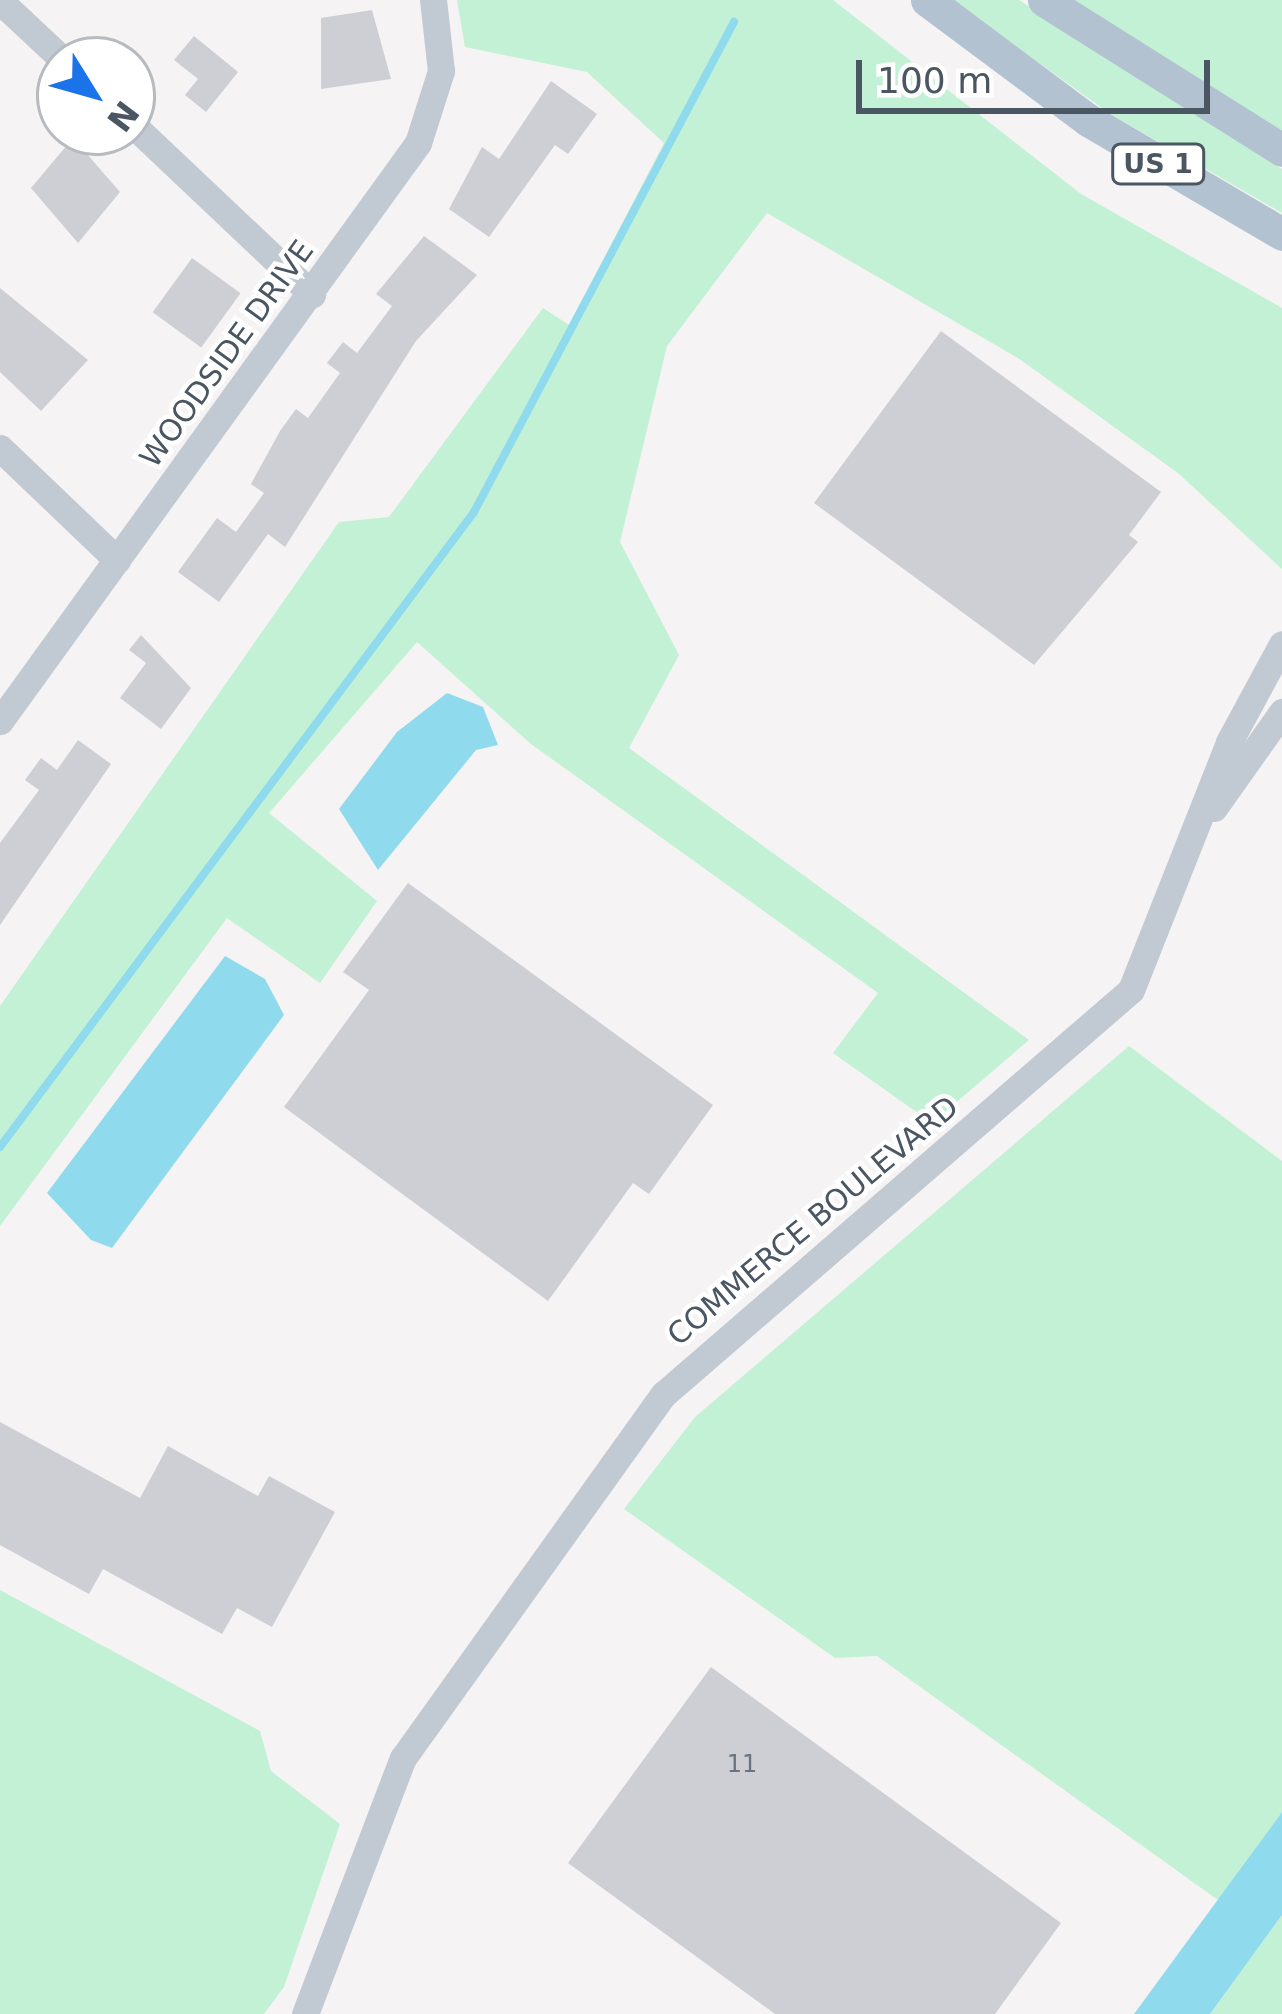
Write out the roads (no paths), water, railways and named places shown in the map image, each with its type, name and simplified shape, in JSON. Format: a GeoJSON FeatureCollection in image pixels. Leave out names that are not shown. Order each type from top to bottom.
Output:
{"type":"FeatureCollection","features":[{"type":"Feature","properties":{"kind":"main road","name":"US 1"},"geometry":{"type":"LineString","coordinates":[[927,0],[1088,119],[1282,235]]}},
{"type":"Feature","properties":{"kind":"main road","name":"US 1"},"geometry":{"type":"LineString","coordinates":[[1044,0],[1282,150]]}},
{"type":"Feature","properties":{"kind":"street","name":"WOODSIDE DRIVE"},"geometry":{"type":"LineString","coordinates":[[0,722],[312,294],[430,118],[442,57],[433,0]]}},
{"type":"Feature","properties":{"kind":"street"},"geometry":{"type":"LineString","coordinates":[[0,1],[37,36]]}},
{"type":"Feature","properties":{"kind":"street"},"geometry":{"type":"LineString","coordinates":[[156,147],[312,294]]}},
{"type":"Feature","properties":{"kind":"street"},"geometry":{"type":"LineString","coordinates":[[0,448],[117,560]]}},
{"type":"Feature","properties":{"kind":"street"},"geometry":{"type":"LineString","coordinates":[[1198,831],[1237,723],[1282,644]]}},
{"type":"Feature","properties":{"kind":"street"},"geometry":{"type":"LineString","coordinates":[[1198,831],[1282,712]]}},
{"type":"Feature","properties":{"kind":"street","name":"COMMERCE BOULEVARD"},"geometry":{"type":"LineString","coordinates":[[303,2007],[404,1758],[664,1394],[1124,998],[1198,831]]}},
{"type":"Feature","properties":{"kind":"water"},"geometry":{"type":"Polygon","coordinates":[[[447,693],[483,707],[498,745],[476,750],[378,870],[339,809],[397,732],[447,693]]]}},
{"type":"Feature","properties":{"kind":"water"},"geometry":{"type":"Polygon","coordinates":[[[225,956],[265,979],[284,1015],[112,1248],[91,1240],[47,1193],[225,956]]]}},
{"type":"Feature","properties":{"kind":"water"},"geometry":{"type":"Polygon","coordinates":[[[1282,1812],[1282,1915],[1210,2014],[1134,2014],[1282,1812]]]}},
{"type":"Feature","properties":{"kind":"waterway"},"geometry":{"type":"LineString","coordinates":[[0,1147],[474,512],[734,22]]}}]}
